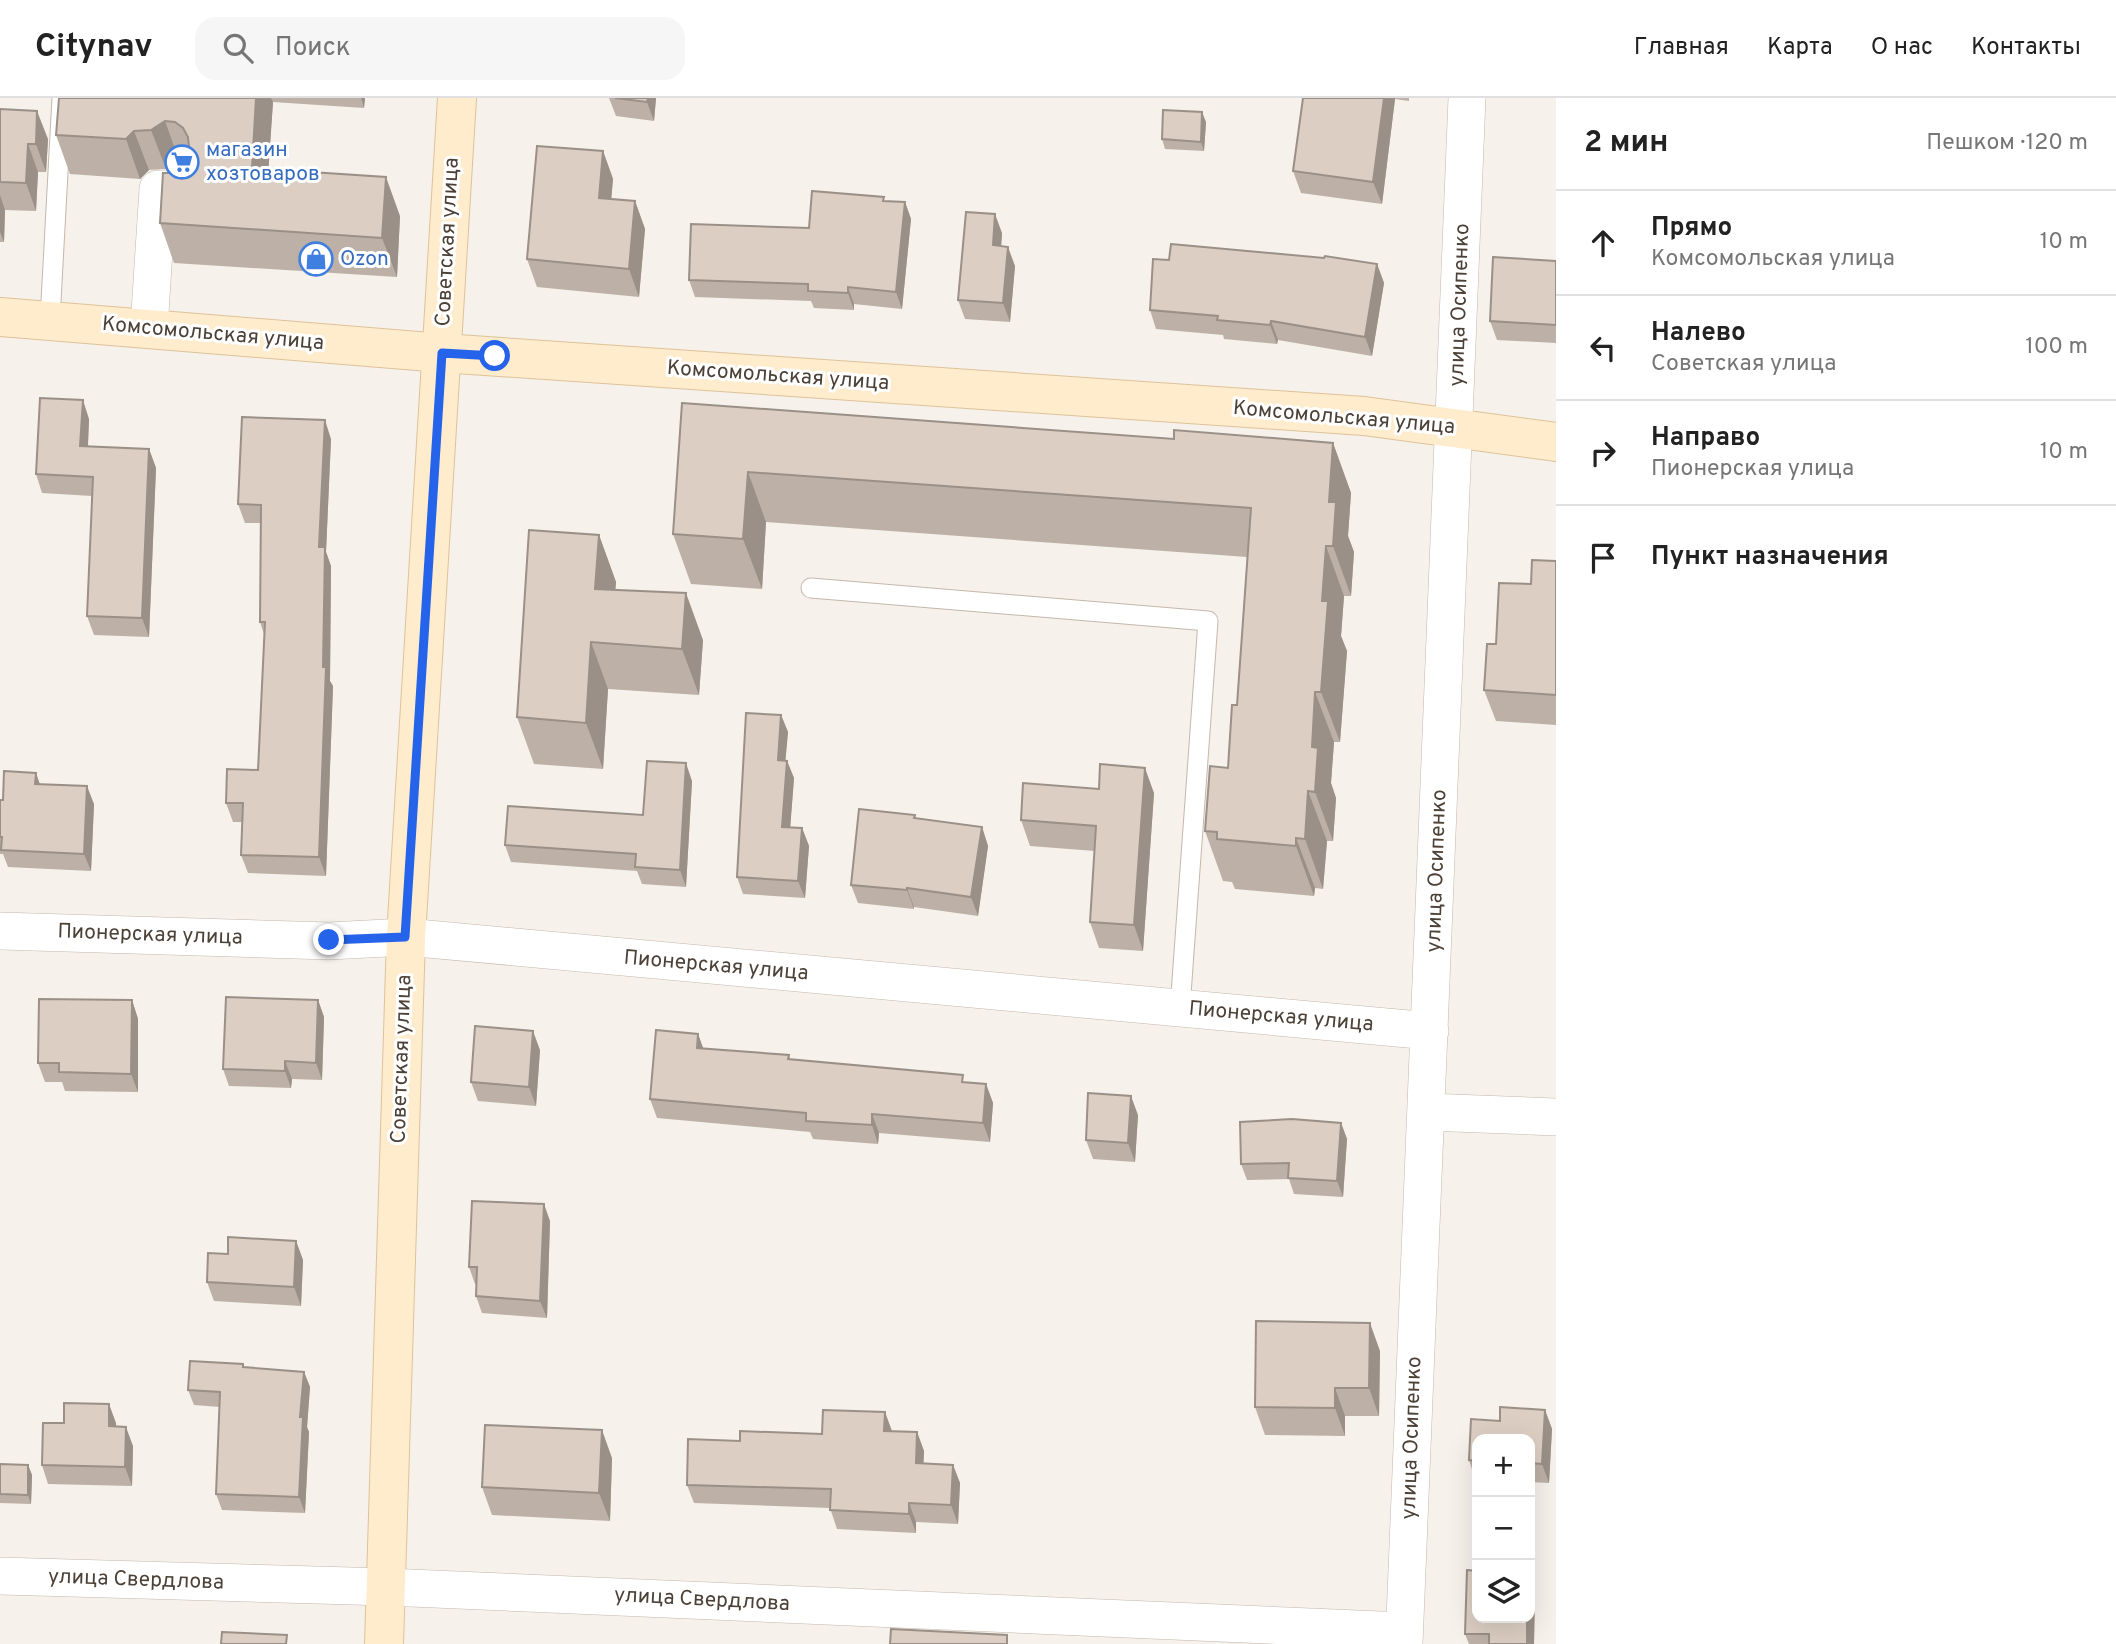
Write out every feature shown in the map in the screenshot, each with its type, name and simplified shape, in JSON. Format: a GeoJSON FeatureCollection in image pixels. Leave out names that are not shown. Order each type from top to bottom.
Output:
{"type":"FeatureCollection","features":[{"type":"Feature","properties":{"kind":"street","name":"Советская улица"},"geometry":{"type":"LineString","coordinates":[[384,1644],[405,937],[457,98]]}},
{"type":"Feature","properties":{"kind":"street","name":"улица Осипенко"},"geometry":{"type":"LineString","coordinates":[[1404,1638],[1467,98]]}},
{"type":"Feature","properties":{"kind":"street"},"geometry":{"type":"LineString","coordinates":[[149,328],[158,189],[184,192],[182,181]]}},
{"type":"Feature","properties":{"kind":"street","name":"Комсомольская улица"},"geometry":{"type":"LineString","coordinates":[[0,317],[442,353],[1364,416],[1556,442]]}},
{"type":"Feature","properties":{"kind":"street","name":"Пионерская улица"},"geometry":{"type":"LineString","coordinates":[[0,931],[329,940],[405,937],[1430,1031]]}},
{"type":"Feature","properties":{"kind":"street"},"geometry":{"type":"LineString","coordinates":[[1426,1112],[1556,1117]]}},
{"type":"Feature","properties":{"kind":"street","name":"улица Свердлова"},"geometry":{"type":"LineString","coordinates":[[0,1576],[387,1587],[1404,1638]]}},
{"type":"Feature","properties":{"kind":"lane"},"geometry":{"type":"LineString","coordinates":[[50,320],[62,98]]}},
{"type":"Feature","properties":{"kind":"lane"},"geometry":{"type":"LineString","coordinates":[[811,588],[1208,621],[1180,1008]]}},
{"type":"Feature","properties":{"kind":"building"},"geometry":{"type":"Polygon","coordinates":[[[59,98],[256,98],[252,168],[386,177],[382,238],[160,223],[163,173],[176,173],[185,167],[190,158],[188,137],[183,128],[175,122],[165,121],[151,130],[134,131],[126,139],[56,135],[59,98]]]}},
{"type":"Feature","properties":{"kind":"building"},"geometry":{"type":"Polygon","coordinates":[[[615,98],[648,98],[647,102],[615,98]]]}},
{"type":"Feature","properties":{"kind":"building"},"geometry":{"type":"Polygon","coordinates":[[[1303,98],[1384,98],[1373,182],[1293,171],[1303,98]]]}},
{"type":"Feature","properties":{"kind":"building"},"geometry":{"type":"Polygon","coordinates":[[[0,109],[37,111],[36,144],[28,144],[26,183],[0,182],[0,109]]]}},
{"type":"Feature","properties":{"kind":"building"},"geometry":{"type":"Polygon","coordinates":[[[1163,110],[1202,112],[1201,142],[1162,139],[1163,110]]]}},
{"type":"Feature","properties":{"kind":"building"},"geometry":{"type":"Polygon","coordinates":[[[537,146],[603,151],[599,198],[635,201],[629,269],[527,259],[537,146]]]}},
{"type":"Feature","properties":{"kind":"building"},"geometry":{"type":"Polygon","coordinates":[[[812,191],[884,197],[883,201],[905,202],[896,292],[848,287],[848,293],[808,291],[808,284],[689,280],[691,224],[809,228],[812,191]]]}},
{"type":"Feature","properties":{"kind":"building"},"geometry":{"type":"Polygon","coordinates":[[[966,212],[995,214],[993,245],[1008,247],[1003,303],[958,300],[966,212]]]}},
{"type":"Feature","properties":{"kind":"building"},"geometry":{"type":"Polygon","coordinates":[[[1171,244],[1325,256],[1377,264],[1365,337],[1271,321],[1270,325],[1217,320],[1218,316],[1150,310],[1153,259],[1169,260],[1171,244]]]}},
{"type":"Feature","properties":{"kind":"building"},"geometry":{"type":"Polygon","coordinates":[[[1493,257],[1556,261],[1556,325],[1490,321],[1493,257]]]}},
{"type":"Feature","properties":{"kind":"building"},"geometry":{"type":"Polygon","coordinates":[[[40,398],[83,400],[80,446],[149,449],[142,618],[87,616],[93,477],[36,474],[40,398]]]}},
{"type":"Feature","properties":{"kind":"building"},"geometry":{"type":"Polygon","coordinates":[[[682,403],[1174,439],[1174,430],[1333,443],[1329,502],[1336,502],[1333,546],[1326,546],[1322,601],[1328,601],[1321,692],[1315,692],[1312,747],[1318,748],[1315,792],[1308,791],[1305,839],[1296,838],[1296,846],[1217,839],[1217,832],[1205,831],[1210,766],[1228,768],[1232,705],[1237,705],[1251,508],[748,472],[743,539],[673,534],[682,403]]]}},
{"type":"Feature","properties":{"kind":"building"},"geometry":{"type":"Polygon","coordinates":[[[242,417],[325,420],[319,547],[325,547],[323,667],[326,667],[319,857],[241,855],[243,803],[226,803],[227,769],[258,770],[265,622],[260,622],[261,505],[238,504],[242,417]]]}},
{"type":"Feature","properties":{"kind":"building"},"geometry":{"type":"Polygon","coordinates":[[[529,530],[599,535],[595,589],[686,593],[682,649],[591,642],[586,723],[517,717],[529,530]]]}},
{"type":"Feature","properties":{"kind":"building"},"geometry":{"type":"Polygon","coordinates":[[[1532,560],[1556,561],[1556,695],[1484,690],[1487,644],[1496,644],[1499,583],[1531,584],[1532,560]]]}},
{"type":"Feature","properties":{"kind":"building"},"geometry":{"type":"Polygon","coordinates":[[[746,713],[781,715],[778,760],[787,761],[782,827],[802,828],[798,881],[737,877],[746,713]]]}},
{"type":"Feature","properties":{"kind":"building"},"geometry":{"type":"Polygon","coordinates":[[[647,761],[686,763],[680,870],[635,867],[636,854],[505,845],[508,806],[643,815],[647,761]]]}},
{"type":"Feature","properties":{"kind":"building"},"geometry":{"type":"Polygon","coordinates":[[[1100,764],[1145,768],[1134,925],[1090,922],[1096,826],[1021,820],[1023,783],[1099,789],[1100,764]]]}},
{"type":"Feature","properties":{"kind":"building"},"geometry":{"type":"Polygon","coordinates":[[[4,771],[36,773],[35,784],[87,786],[84,854],[1,850],[0,800],[3,800],[4,771]]]}},
{"type":"Feature","properties":{"kind":"building"},"geometry":{"type":"Polygon","coordinates":[[[859,809],[915,815],[914,818],[982,827],[971,897],[907,888],[851,885],[859,809]]]}},
{"type":"Feature","properties":{"kind":"building"},"geometry":{"type":"Polygon","coordinates":[[[226,997],[318,1000],[316,1063],[285,1061],[285,1071],[223,1069],[226,997]]]}},
{"type":"Feature","properties":{"kind":"building"},"geometry":{"type":"Polygon","coordinates":[[[39,999],[132,1000],[131,1074],[59,1072],[59,1063],[38,1063],[39,999]]]}},
{"type":"Feature","properties":{"kind":"building"},"geometry":{"type":"Polygon","coordinates":[[[475,1026],[533,1031],[529,1087],[471,1082],[475,1026]]]}},
{"type":"Feature","properties":{"kind":"building"},"geometry":{"type":"Polygon","coordinates":[[[656,1030],[698,1034],[697,1048],[789,1055],[788,1059],[963,1075],[962,1082],[986,1084],[983,1123],[872,1114],[872,1125],[806,1121],[806,1113],[650,1099],[656,1030]]]}},
{"type":"Feature","properties":{"kind":"building"},"geometry":{"type":"Polygon","coordinates":[[[1088,1093],[1131,1096],[1128,1143],[1086,1140],[1088,1093]]]}},
{"type":"Feature","properties":{"kind":"building"},"geometry":{"type":"Polygon","coordinates":[[[1292,1119],[1341,1123],[1337,1181],[1288,1178],[1289,1163],[1241,1164],[1240,1122],[1292,1119]]]}},
{"type":"Feature","properties":{"kind":"building"},"geometry":{"type":"Polygon","coordinates":[[[472,1201],[544,1204],[540,1301],[476,1296],[477,1267],[469,1267],[472,1201]]]}},
{"type":"Feature","properties":{"kind":"building"},"geometry":{"type":"Polygon","coordinates":[[[228,1237],[296,1241],[294,1287],[207,1282],[208,1253],[228,1254],[228,1237]]]}},
{"type":"Feature","properties":{"kind":"building"},"geometry":{"type":"Polygon","coordinates":[[[1256,1321],[1370,1323],[1369,1388],[1335,1388],[1335,1408],[1255,1407],[1256,1321]]]}},
{"type":"Feature","properties":{"kind":"building"},"geometry":{"type":"Polygon","coordinates":[[[190,1361],[243,1364],[243,1367],[304,1372],[300,1417],[303,1417],[299,1497],[216,1494],[220,1392],[188,1390],[190,1361]]]}},
{"type":"Feature","properties":{"kind":"building"},"geometry":{"type":"Polygon","coordinates":[[[64,1403],[109,1404],[109,1426],[126,1427],[125,1467],[42,1465],[43,1423],[64,1423],[64,1403]]]}},
{"type":"Feature","properties":{"kind":"building"},"geometry":{"type":"Polygon","coordinates":[[[1500,1407],[1545,1410],[1542,1464],[1535,1463],[1535,1434],[1472,1434],[1472,1460],[1469,1460],[1471,1419],[1500,1421],[1500,1407]]]}},
{"type":"Feature","properties":{"kind":"building"},"geometry":{"type":"Polygon","coordinates":[[[823,1410],[885,1412],[884,1431],[917,1432],[916,1463],[953,1465],[951,1505],[909,1503],[909,1514],[830,1510],[831,1489],[687,1485],[688,1439],[740,1441],[740,1431],[822,1434],[823,1410]]]}},
{"type":"Feature","properties":{"kind":"building"},"geometry":{"type":"Polygon","coordinates":[[[485,1425],[602,1430],[599,1493],[482,1487],[485,1425]]]}},
{"type":"Feature","properties":{"kind":"building"},"geometry":{"type":"Polygon","coordinates":[[[0,1464],[28,1465],[28,1495],[0,1494],[0,1464]]]}},
{"type":"Feature","properties":{"kind":"building"},"geometry":{"type":"Polygon","coordinates":[[[1467,1570],[1472,1570],[1472,1623],[1527,1623],[1527,1644],[1489,1644],[1489,1634],[1465,1634],[1467,1570]]]}},
{"type":"Feature","properties":{"kind":"building"},"geometry":{"type":"Polygon","coordinates":[[[891,1629],[1007,1635],[1007,1644],[890,1644],[891,1629]]]}},
{"type":"Feature","properties":{"kind":"building"},"geometry":{"type":"Polygon","coordinates":[[[222,1632],[287,1635],[286,1644],[221,1644],[222,1632]]]}},
{"type":"Feature","properties":{"kind":"place","name":"магазин хозтоваров"},"geometry":{"type":"Point","coordinates":[182,162]}},
{"type":"Feature","properties":{"kind":"place","name":"Ozon"},"geometry":{"type":"Point","coordinates":[316,259]}},
{"type":"Feature","properties":{"kind":"route"},"geometry":{"type":"LineString","coordinates":[[329,940],[405,937],[442,353],[495,356]]}}]}
